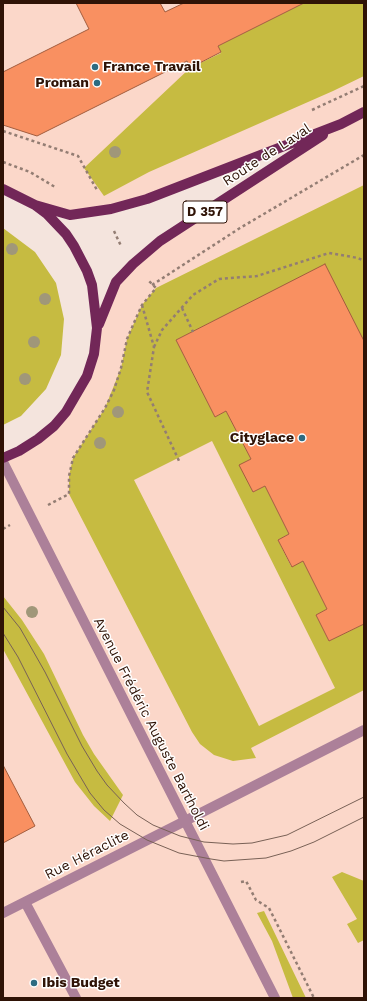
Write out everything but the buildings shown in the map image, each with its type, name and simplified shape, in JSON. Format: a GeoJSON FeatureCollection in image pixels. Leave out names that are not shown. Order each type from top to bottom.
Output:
{"type":"FeatureCollection","features":[{"type":"Feature","properties":{"kind":"main road","name":"Route de Laval"},"geometry":{"type":"LineString","coordinates":[[97,328],[116,282],[133,264],[160,241],[341,124],[364,112]]}},
{"type":"Feature","properties":{"kind":"main road","name":"Route de Laval"},"geometry":{"type":"LineString","coordinates":[[35,205],[70,215],[111,209],[147,199],[341,124]]}},
{"type":"Feature","properties":{"kind":"main road"},"geometry":{"type":"LineString","coordinates":[[3,189],[35,205],[66,234],[81,258],[92,285],[97,328],[94,354],[87,376],[66,412],[54,426],[38,439],[19,451],[3,458]]}},
{"type":"Feature","properties":{"kind":"street","name":"Avenue Frédéric Auguste Bartholdi"},"geometry":{"type":"LineString","coordinates":[[3,462],[275,998]]}},
{"type":"Feature","properties":{"kind":"street","name":"Rue Héraclite"},"geometry":{"type":"LineString","coordinates":[[3,913],[364,730]]}},
{"type":"Feature","properties":{"kind":"street"},"geometry":{"type":"LineString","coordinates":[[25,902],[76,998]]}},
{"type":"Feature","properties":{"kind":"path"},"geometry":{"type":"LineString","coordinates":[[3,131],[78,156],[100,195]]}},
{"type":"Feature","properties":{"kind":"path"},"geometry":{"type":"LineString","coordinates":[[152,285],[240,228],[364,155]]}},
{"type":"Feature","properties":{"kind":"path"},"geometry":{"type":"LineString","coordinates":[[180,462],[147,392],[154,347],[162,330],[193,295],[219,279],[257,276],[329,253],[358,258],[364,261]]}},
{"type":"Feature","properties":{"kind":"path"},"geometry":{"type":"LineString","coordinates":[[69,494],[69,476],[73,458],[81,443],[96,425],[114,390],[121,368],[127,339],[142,305],[156,288],[133,264]]}},
{"type":"Feature","properties":{"kind":"path"},"geometry":{"type":"LineString","coordinates":[[142,305],[154,347]]}},
{"type":"Feature","properties":{"kind":"path"},"geometry":{"type":"LineString","coordinates":[[182,308],[193,332]]}},
{"type":"Feature","properties":{"kind":"path"},"geometry":{"type":"LineString","coordinates":[[242,882],[246,881],[256,900],[270,908],[314,998]]}},
{"type":"Feature","properties":{"kind":"shaded area"},"geometry":{"type":"Polygon","coordinates":[[[3,3],[364,3],[364,998],[3,998],[3,458],[38,439],[75,398],[116,282],[133,264],[339,125],[147,199],[70,215],[3,189],[3,3]]]}},
{"type":"Feature","properties":{"kind":"shaded area"},"geometry":{"type":"Polygon","coordinates":[[[304,3],[364,3],[364,76],[149,172],[104,196],[84,168],[190,68],[221,53],[218,46],[304,3]]]}},
{"type":"Feature","properties":{"kind":"shaded area"},"geometry":{"type":"Polygon","coordinates":[[[364,185],[364,341],[257,299],[176,340],[215,417],[226,411],[251,459],[240,465],[253,492],[265,486],[289,534],[278,540],[291,566],[303,561],[327,609],[316,615],[329,641],[364,624],[364,690],[251,748],[256,758],[233,761],[214,755],[200,744],[192,732],[69,494],[69,476],[73,458],[105,408],[121,368],[127,339],[142,305],[156,288],[364,185]],[[212,441],[134,480],[259,726],[335,688],[212,441]]]}},
{"type":"Feature","properties":{"kind":"shaded area"},"geometry":{"type":"Polygon","coordinates":[[[3,228],[35,252],[56,283],[64,319],[61,355],[46,389],[21,416],[3,425],[3,228]]]}},
{"type":"Feature","properties":{"kind":"shaded area"},"geometry":{"type":"Polygon","coordinates":[[[3,596],[22,620],[44,654],[83,735],[94,754],[123,795],[110,821],[94,806],[75,782],[3,649],[3,596]]]}},
{"type":"Feature","properties":{"kind":"shaded area"},"geometry":{"type":"Polygon","coordinates":[[[342,872],[364,881],[364,940],[358,943],[347,924],[357,919],[332,877],[342,872]]]}},
{"type":"Feature","properties":{"kind":"shaded area"},"geometry":{"type":"Polygon","coordinates":[[[264,911],[306,998],[293,998],[272,941],[257,913],[264,911]]]}},
{"type":"Feature","properties":{"kind":"tram line"},"geometry":{"type":"LineString","coordinates":[[3,607],[20,628],[45,672],[82,746],[97,771],[107,785],[124,803],[137,815],[153,825],[180,836],[204,842],[233,844],[252,843],[287,835],[364,797]]}},
{"type":"Feature","properties":{"kind":"tram line"},"geometry":{"type":"LineString","coordinates":[[3,633],[18,657],[67,754],[90,793],[104,810],[120,824],[147,840],[179,853],[224,861],[266,858],[291,851],[314,842],[364,817]]}},
{"type":"Feature","properties":{"kind":"place","name":"France Travail"},"geometry":{"type":"Point","coordinates":[95,67]}},
{"type":"Feature","properties":{"kind":"place","name":"Proman"},"geometry":{"type":"Point","coordinates":[97,83]}},
{"type":"Feature","properties":{"kind":"place","name":"Cityglace"},"geometry":{"type":"Point","coordinates":[302,438]}},
{"type":"Feature","properties":{"kind":"place","name":"Ibis Budget"},"geometry":{"type":"Point","coordinates":[34,983]}}]}
